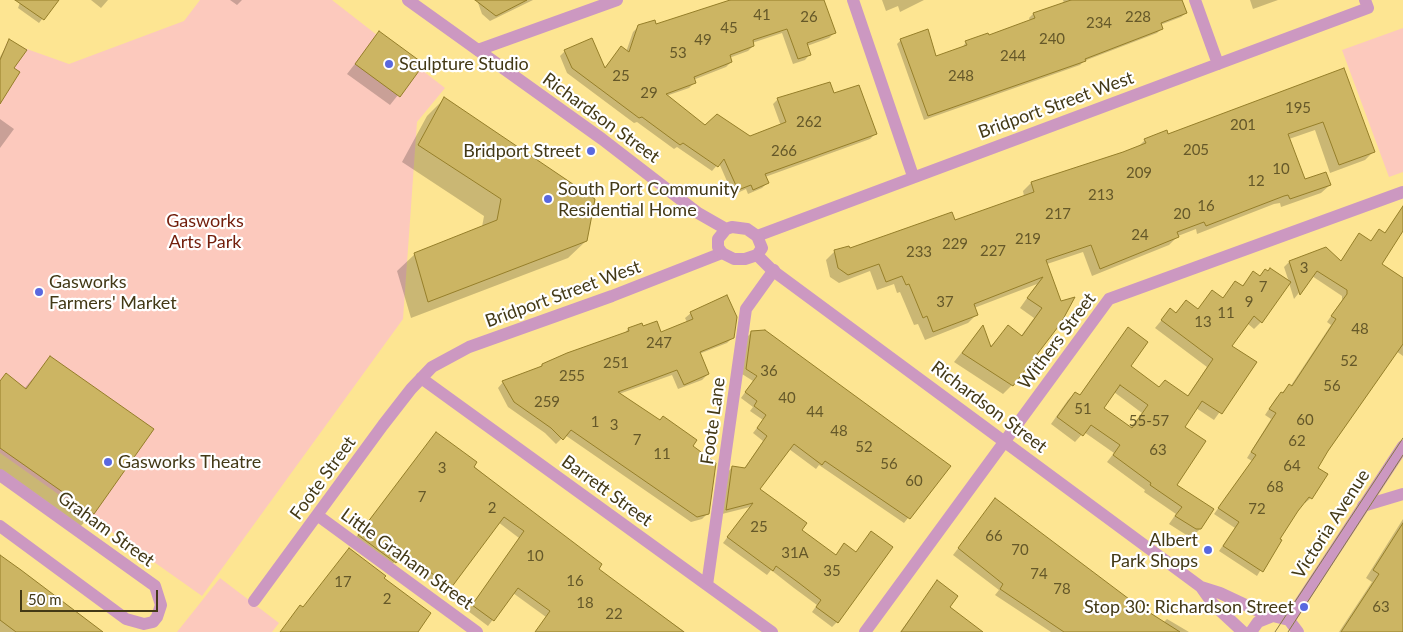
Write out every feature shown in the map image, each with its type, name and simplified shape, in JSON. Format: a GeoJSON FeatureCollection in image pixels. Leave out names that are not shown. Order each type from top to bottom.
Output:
{"type":"FeatureCollection","features":[{"type":"Feature","properties":{"kind":"street","name":"Richardson Street"},"geometry":{"type":"LineString","coordinates":[[408,0],[602,139],[698,213],[726,229]]}},
{"type":"Feature","properties":{"kind":"street"},"geometry":{"type":"LineString","coordinates":[[478,50],[617,0]]}},
{"type":"Feature","properties":{"kind":"street"},"geometry":{"type":"LineString","coordinates":[[853,0],[913,176]]}},
{"type":"Feature","properties":{"kind":"street"},"geometry":{"type":"LineString","coordinates":[[1196,0],[1218,64]]}},
{"type":"Feature","properties":{"kind":"street","name":"Bridport Street West"},"geometry":{"type":"LineString","coordinates":[[757,236],[913,176],[1218,64],[1366,4]]}},
{"type":"Feature","properties":{"kind":"street","name":"Withers Street"},"geometry":{"type":"LineString","coordinates":[[865,632],[1104,304],[1112,297],[1403,192]]}},
{"type":"Feature","properties":{"kind":"street"},"geometry":{"type":"LineString","coordinates":[[726,229],[747,229],[757,236],[762,248],[757,255],[745,259],[734,259],[722,253],[717,243],[726,229]]}},
{"type":"Feature","properties":{"kind":"street","name":"Bridport Street West"},"geometry":{"type":"LineString","coordinates":[[421,378],[432,367],[460,350],[612,296],[722,253]]}},
{"type":"Feature","properties":{"kind":"street","name":"Richardson Street"},"geometry":{"type":"LineString","coordinates":[[757,255],[774,270],[1201,587],[1213,604],[1243,632]]}},
{"type":"Feature","properties":{"kind":"street","name":"Foote Lane"},"geometry":{"type":"LineString","coordinates":[[707,585],[746,309],[774,270]]}},
{"type":"Feature","properties":{"kind":"street","name":"Foote Street"},"geometry":{"type":"LineString","coordinates":[[254,601],[383,425],[421,378]]}},
{"type":"Feature","properties":{"kind":"street","name":"Barrett Street"},"geometry":{"type":"LineString","coordinates":[[421,378],[772,632]]}},
{"type":"Feature","properties":{"kind":"street","name":"Victoria Avenue"},"geometry":{"type":"LineString","coordinates":[[1289,620],[1403,446]]}},
{"type":"Feature","properties":{"kind":"street","name":"Graham Street"},"geometry":{"type":"LineString","coordinates":[[0,475],[155,586],[160,599],[158,615],[154,622],[148,624],[129,621],[0,526]]}},
{"type":"Feature","properties":{"kind":"street"},"geometry":{"type":"LineString","coordinates":[[1363,506],[1403,494]]}},
{"type":"Feature","properties":{"kind":"street","name":"Little Graham Street"},"geometry":{"type":"LineString","coordinates":[[317,515],[477,632]]}},
{"type":"Feature","properties":{"kind":"street","name":"Richardson Street"},"geometry":{"type":"LineString","coordinates":[[1201,587],[1220,593],[1269,616],[1281,616],[1289,620]]}},
{"type":"Feature","properties":{"kind":"street"},"geometry":{"type":"LineString","coordinates":[[1251,632],[1258,622],[1269,616]]}},
{"type":"Feature","properties":{"kind":"street"},"geometry":{"type":"LineString","coordinates":[[1289,620],[1298,632]]}},
{"type":"Feature","properties":{"kind":"green space","name":"Gasworks Arts Park"},"geometry":{"type":"Polygon","coordinates":[[[200,0],[332,0],[445,88],[417,122],[403,319],[202,596],[0,453],[0,60],[7,42],[69,64],[184,21],[200,0]]]}},
{"type":"Feature","properties":{"kind":"green space"},"geometry":{"type":"Polygon","coordinates":[[[1403,28],[1403,172],[1389,177],[1342,50],[1403,28]]]}},
{"type":"Feature","properties":{"kind":"green space"},"geometry":{"type":"Polygon","coordinates":[[[220,578],[279,623],[272,632],[177,632],[220,578]]]}},
{"type":"Feature","properties":{"kind":"building"},"geometry":{"type":"Polygon","coordinates":[[[15,0],[59,0],[44,20],[15,0]]]}},
{"type":"Feature","properties":{"kind":"building"},"geometry":{"type":"Polygon","coordinates":[[[475,0],[527,0],[496,16],[475,0]]]}},
{"type":"Feature","properties":{"kind":"building"},"geometry":{"type":"Polygon","coordinates":[[[730,0],[824,0],[836,33],[807,43],[811,55],[798,59],[787,29],[753,40],[754,46],[730,55],[732,62],[694,77],[696,83],[666,94],[705,125],[717,114],[750,136],[786,122],[777,98],[830,82],[834,93],[859,85],[877,134],[765,174],[769,183],[753,190],[751,185],[738,190],[724,159],[718,167],[683,143],[680,145],[642,117],[639,118],[572,68],[564,50],[592,38],[605,68],[621,46],[629,52],[638,25],[655,20],[656,24],[730,0]]]}},
{"type":"Feature","properties":{"kind":"building"},"geometry":{"type":"Polygon","coordinates":[[[1071,0],[1182,0],[1187,13],[1161,23],[1163,29],[1085,59],[1086,61],[928,116],[900,39],[928,29],[936,56],[967,45],[965,41],[988,33],[989,35],[1035,18],[1033,13],[1071,0]]]}},
{"type":"Feature","properties":{"kind":"building","name":"Sculpture Studio"},"geometry":{"type":"Polygon","coordinates":[[[379,31],[424,64],[400,97],[355,64],[379,31]]]}},
{"type":"Feature","properties":{"kind":"building"},"geometry":{"type":"Polygon","coordinates":[[[9,39],[27,50],[14,68],[20,72],[0,104],[0,60],[9,39]]]}},
{"type":"Feature","properties":{"kind":"building"},"geometry":{"type":"Polygon","coordinates":[[[1344,68],[1375,152],[1339,165],[1323,122],[1288,134],[1305,179],[1326,172],[1331,185],[1290,199],[1288,195],[1284,196],[1206,226],[1204,222],[1177,232],[1179,237],[1100,269],[1091,245],[1046,260],[1061,301],[1075,297],[1061,323],[1013,386],[962,353],[983,325],[991,347],[1008,325],[1022,336],[1042,308],[1027,298],[1043,277],[974,304],[978,315],[933,332],[927,316],[923,318],[909,284],[906,285],[902,276],[886,282],[879,264],[848,275],[838,268],[834,250],[849,246],[850,248],[952,212],[955,220],[1034,192],[1031,182],[1123,152],[1146,143],[1144,139],[1167,130],[1168,134],[1344,68]]]}},
{"type":"Feature","properties":{"kind":"building","name":"South Port Community Residential Home"},"geometry":{"type":"Polygon","coordinates":[[[444,97],[595,199],[587,241],[428,302],[414,253],[497,220],[501,199],[418,145],[444,97]]]}},
{"type":"Feature","properties":{"kind":"building"},"geometry":{"type":"Polygon","coordinates":[[[1403,206],[1403,231],[1382,264],[1403,278],[1403,344],[1328,451],[1318,468],[1328,474],[1312,499],[1309,497],[1298,511],[1280,539],[1282,540],[1263,572],[1223,546],[1239,522],[1218,508],[1256,455],[1251,452],[1276,413],[1269,409],[1289,384],[1292,386],[1336,319],[1331,316],[1347,294],[1347,290],[1317,271],[1300,295],[1289,261],[1326,247],[1341,261],[1359,233],[1371,241],[1379,229],[1385,233],[1403,206]]]}},
{"type":"Feature","properties":{"kind":"building"},"geometry":{"type":"Polygon","coordinates":[[[1270,268],[1291,282],[1262,323],[1254,316],[1232,346],[1257,362],[1222,414],[1202,401],[1185,427],[1206,441],[1177,485],[1214,509],[1201,529],[1196,529],[1175,516],[1182,507],[1150,485],[1151,483],[1113,455],[1120,445],[1091,425],[1083,436],[1057,417],[1075,392],[1080,395],[1128,327],[1148,342],[1131,366],[1159,387],[1165,380],[1188,396],[1213,359],[1161,320],[1170,308],[1176,313],[1186,300],[1198,309],[1212,290],[1223,298],[1235,281],[1243,286],[1253,271],[1260,276],[1265,269],[1268,271],[1270,268]],[[1120,385],[1104,408],[1132,428],[1148,405],[1120,385]]]}},
{"type":"Feature","properties":{"kind":"building"},"geometry":{"type":"Polygon","coordinates":[[[727,295],[737,317],[734,338],[700,352],[709,374],[684,385],[677,370],[618,392],[660,420],[663,416],[697,440],[693,446],[716,463],[709,514],[697,517],[571,430],[563,440],[551,428],[514,402],[502,381],[542,366],[542,364],[567,353],[629,331],[628,328],[642,323],[643,326],[657,321],[661,332],[693,319],[690,312],[727,295]]]}},
{"type":"Feature","properties":{"kind":"building"},"geometry":{"type":"Polygon","coordinates":[[[765,330],[951,466],[910,519],[825,461],[822,465],[794,444],[760,489],[807,523],[802,530],[836,555],[844,543],[856,552],[871,531],[893,547],[838,623],[816,607],[821,600],[776,566],[773,571],[727,537],[753,503],[726,510],[732,466],[745,468],[767,436],[757,428],[766,415],[754,406],[757,401],[745,392],[757,376],[746,369],[751,331],[765,330]]]}},
{"type":"Feature","properties":{"kind":"building"},"geometry":{"type":"Polygon","coordinates":[[[50,356],[154,429],[94,514],[0,448],[0,381],[6,373],[26,389],[50,356]]]}},
{"type":"Feature","properties":{"kind":"building"},"geometry":{"type":"Polygon","coordinates":[[[436,432],[477,462],[474,467],[602,564],[599,569],[684,632],[535,632],[550,611],[518,588],[494,621],[472,605],[524,531],[504,517],[451,588],[404,552],[396,563],[358,535],[436,432]]]}},
{"type":"Feature","properties":{"kind":"building"},"geometry":{"type":"Polygon","coordinates":[[[995,498],[1133,602],[1180,632],[1064,632],[1000,589],[1003,584],[958,548],[995,498]]]}},
{"type":"Feature","properties":{"kind":"building"},"geometry":{"type":"Polygon","coordinates":[[[1403,523],[1403,632],[1341,632],[1379,574],[1373,570],[1403,523]]]}},
{"type":"Feature","properties":{"kind":"building"},"geometry":{"type":"Polygon","coordinates":[[[349,548],[386,576],[384,578],[431,613],[418,632],[280,632],[300,605],[303,607],[349,548]]]}},
{"type":"Feature","properties":{"kind":"building"},"geometry":{"type":"Polygon","coordinates":[[[0,555],[103,632],[16,632],[0,620],[0,555]]]}},
{"type":"Feature","properties":{"kind":"building"},"geometry":{"type":"Polygon","coordinates":[[[937,580],[958,596],[950,607],[983,632],[901,632],[937,580]]]}},
{"type":"Feature","properties":{"kind":"tram line"},"geometry":{"type":"LineString","coordinates":[[1275,632],[1403,438]]}},
{"type":"Feature","properties":{"kind":"tram line"},"geometry":{"type":"LineString","coordinates":[[1288,632],[1403,455]]}},
{"type":"Feature","properties":{"kind":"place","name":"Sculpture Studio"},"geometry":{"type":"Point","coordinates":[389,64]}},
{"type":"Feature","properties":{"kind":"place","name":"Bridport Street"},"geometry":{"type":"Point","coordinates":[591,151]}},
{"type":"Feature","properties":{"kind":"place","name":"South Port Community Residential Home"},"geometry":{"type":"Point","coordinates":[548,199]}},
{"type":"Feature","properties":{"kind":"place","name":"Gasworks Farmers' Market"},"geometry":{"type":"Point","coordinates":[39,292]}},
{"type":"Feature","properties":{"kind":"place","name":"Gasworks Theatre"},"geometry":{"type":"Point","coordinates":[108,462]}},
{"type":"Feature","properties":{"kind":"place","name":"Albert Park Shops"},"geometry":{"type":"Point","coordinates":[1208,550]}},
{"type":"Feature","properties":{"kind":"place","name":"Stop 30: Richardson Street"},"geometry":{"type":"Point","coordinates":[1304,607]}}]}
